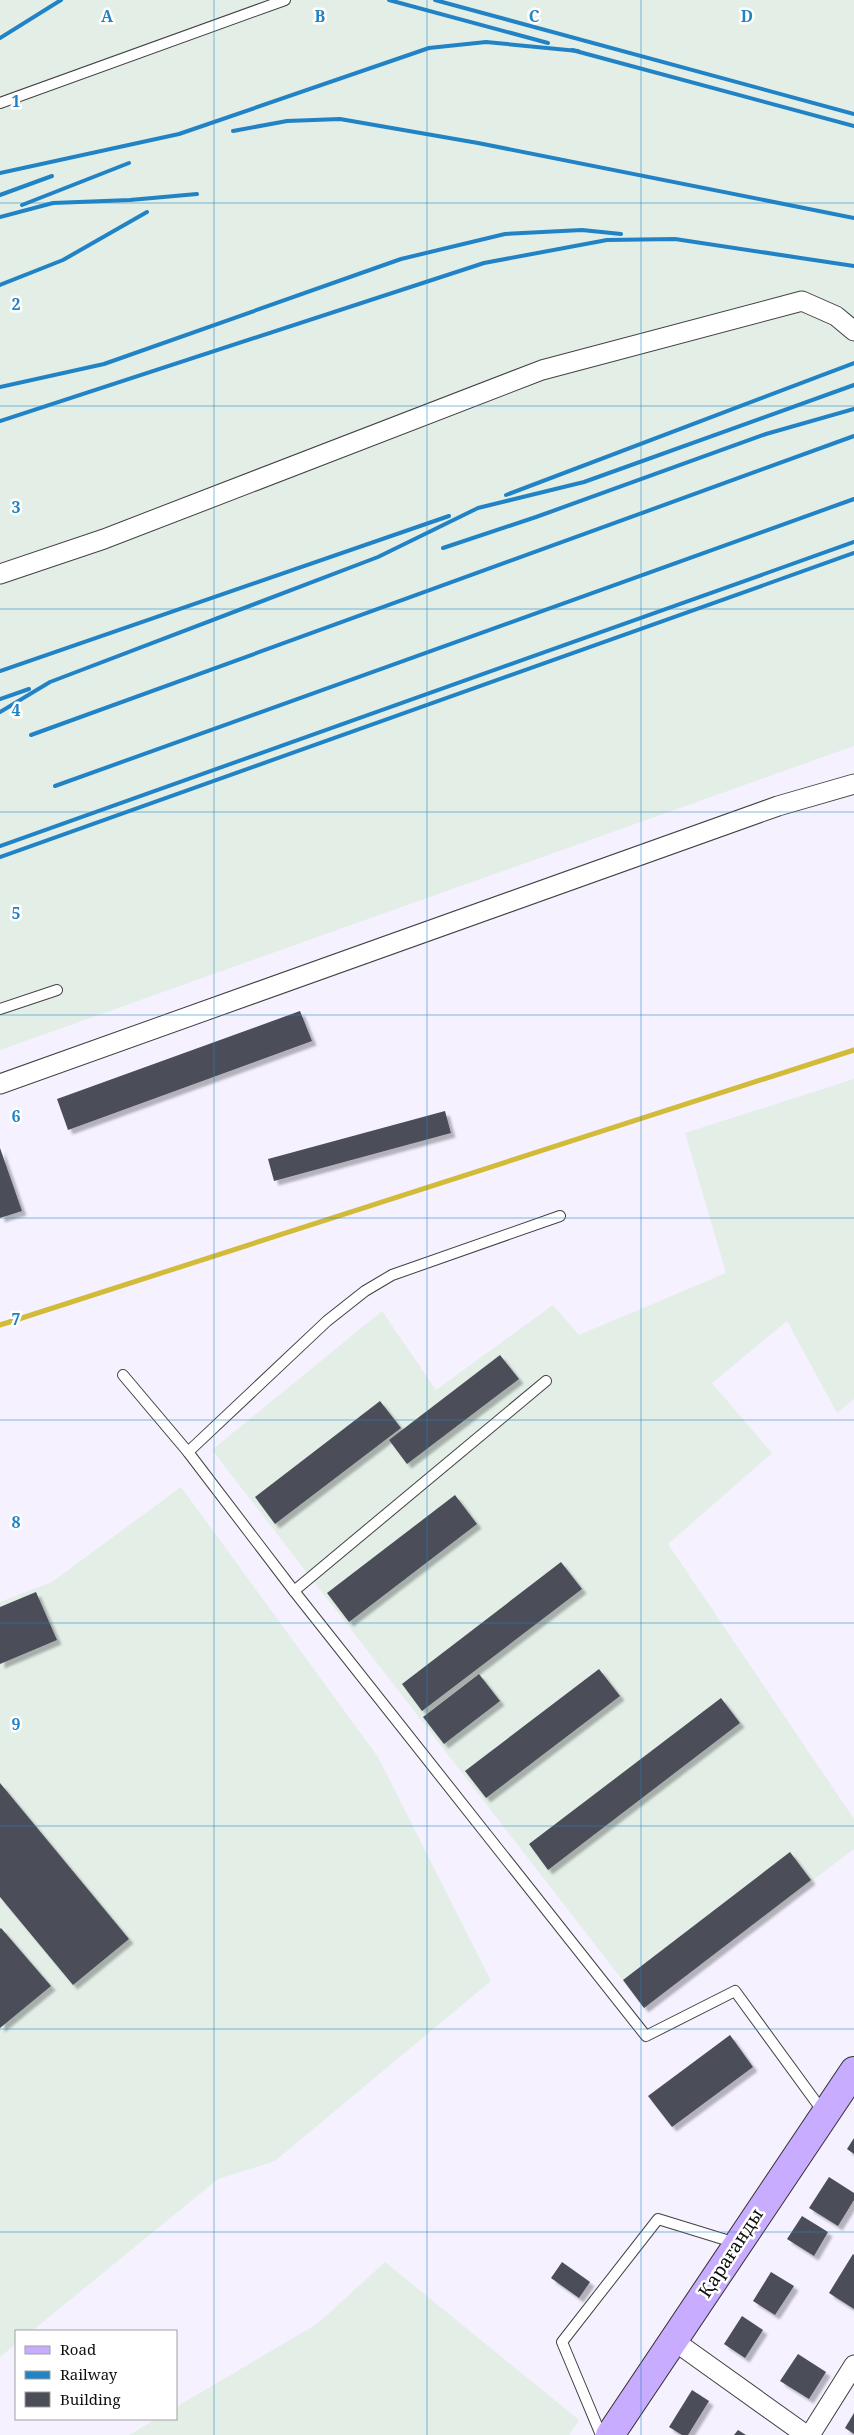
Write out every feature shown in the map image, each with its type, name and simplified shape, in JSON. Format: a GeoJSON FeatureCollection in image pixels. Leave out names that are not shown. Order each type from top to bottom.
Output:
{"type":"FeatureCollection","features":[{"type":"Feature","properties":{"kind":"main road","name":"Қарағанды"},"geometry":{"type":"LineString","coordinates":[[610,2435],[824,2113],[854,2071]]}},
{"type":"Feature","properties":{"kind":"street"},"geometry":{"type":"LineString","coordinates":[[0,574],[104,538],[542,370],[802,301],[836,316],[854,331]]}},
{"type":"Feature","properties":{"kind":"street"},"geometry":{"type":"LineString","coordinates":[[0,1084],[778,806],[854,784]]}},
{"type":"Feature","properties":{"kind":"street"},"geometry":{"type":"LineString","coordinates":[[673,2340],[806,2435]]}},
{"type":"Feature","properties":{"kind":"street"},"geometry":{"type":"LineString","coordinates":[[810,2435],[854,2365]]}},
{"type":"Feature","properties":{"kind":"lane"},"geometry":{"type":"LineString","coordinates":[[0,103],[285,0]]}},
{"type":"Feature","properties":{"kind":"lane"},"geometry":{"type":"LineString","coordinates":[[0,1009],[57,990]]}},
{"type":"Feature","properties":{"kind":"lane"},"geometry":{"type":"LineString","coordinates":[[188,1452],[327,1321],[365,1291],[392,1275],[560,1216]]}},
{"type":"Feature","properties":{"kind":"lane"},"geometry":{"type":"LineString","coordinates":[[123,1375],[188,1452],[294,1591],[646,2036],[735,1991],[824,2113]]}},
{"type":"Feature","properties":{"kind":"lane"},"geometry":{"type":"LineString","coordinates":[[294,1591],[546,1381]]}},
{"type":"Feature","properties":{"kind":"lane"},"geometry":{"type":"LineString","coordinates":[[601,2435],[562,2342],[658,2219],[737,2243]]}},
{"type":"Feature","properties":{"kind":"shaded area"},"geometry":{"type":"Polygon","coordinates":[[[0,0],[854,0],[854,746],[0,1050],[0,0]]]}},
{"type":"Feature","properties":{"kind":"shaded area"},"geometry":{"type":"Polygon","coordinates":[[[854,1079],[854,1399],[837,1413],[787,1321],[712,1383],[772,1453],[668,1544],[854,1819],[854,1849],[644,2008],[212,1450],[382,1311],[436,1390],[553,1305],[579,1335],[726,1273],[685,1133],[854,1079]]]}},
{"type":"Feature","properties":{"kind":"shaded area"},"geometry":{"type":"Polygon","coordinates":[[[181,1487],[378,1757],[491,1981],[275,2161],[218,2179],[33,2330],[15,2330],[15,2345],[0,2357],[0,1602],[52,1582],[181,1487]]]}},
{"type":"Feature","properties":{"kind":"shaded area"},"geometry":{"type":"Polygon","coordinates":[[[385,2262],[579,2420],[569,2435],[129,2435],[154,2420],[178,2420],[178,2406],[317,2324],[385,2262]]]}},
{"type":"Feature","properties":{"kind":"building"},"geometry":{"type":"Polygon","coordinates":[[[300,1011],[312,1041],[68,1130],[57,1099],[300,1011]]]}},
{"type":"Feature","properties":{"kind":"building"},"geometry":{"type":"Polygon","coordinates":[[[445,1111],[451,1133],[274,1181],[268,1159],[445,1111]]]}},
{"type":"Feature","properties":{"kind":"building"},"geometry":{"type":"Polygon","coordinates":[[[0,1148],[22,1211],[0,1218],[0,1148]]]}},
{"type":"Feature","properties":{"kind":"building"},"geometry":{"type":"Polygon","coordinates":[[[500,1355],[519,1379],[407,1464],[389,1440],[500,1355]]]}},
{"type":"Feature","properties":{"kind":"building"},"geometry":{"type":"Polygon","coordinates":[[[380,1401],[401,1428],[275,1524],[255,1497],[380,1401]]]}},
{"type":"Feature","properties":{"kind":"building"},"geometry":{"type":"Polygon","coordinates":[[[455,1495],[477,1524],[349,1622],[327,1593],[455,1495]]]}},
{"type":"Feature","properties":{"kind":"building"},"geometry":{"type":"Polygon","coordinates":[[[561,1562],[582,1589],[422,1711],[402,1684],[561,1562]]]}},
{"type":"Feature","properties":{"kind":"building"},"geometry":{"type":"Polygon","coordinates":[[[36,1592],[57,1640],[0,1664],[0,1607],[36,1592]]]}},
{"type":"Feature","properties":{"kind":"building"},"geometry":{"type":"Polygon","coordinates":[[[599,1669],[620,1696],[486,1798],[465,1771],[599,1669]]]}},
{"type":"Feature","properties":{"kind":"building"},"geometry":{"type":"Polygon","coordinates":[[[479,1674],[500,1701],[444,1744],[423,1717],[479,1674]]]}},
{"type":"Feature","properties":{"kind":"building"},"geometry":{"type":"Polygon","coordinates":[[[721,1698],[740,1723],[548,1870],[529,1844],[721,1698]]]}},
{"type":"Feature","properties":{"kind":"building"},"geometry":{"type":"Polygon","coordinates":[[[0,1783],[129,1939],[73,1985],[0,1897],[0,1783]]]}},
{"type":"Feature","properties":{"kind":"building"},"geometry":{"type":"Polygon","coordinates":[[[790,1852],[811,1880],[644,2008],[623,1980],[790,1852]]]}},
{"type":"Feature","properties":{"kind":"building"},"geometry":{"type":"Polygon","coordinates":[[[0,1929],[51,1986],[0,2028],[0,1929]]]}},
{"type":"Feature","properties":{"kind":"building"},"geometry":{"type":"Polygon","coordinates":[[[730,2035],[753,2067],[672,2127],[648,2096],[730,2035]]]}},
{"type":"Feature","properties":{"kind":"building"},"geometry":{"type":"Polygon","coordinates":[[[854,2138],[854,2154],[847,2149],[854,2138]]]}},
{"type":"Feature","properties":{"kind":"building"},"geometry":{"type":"Polygon","coordinates":[[[829,2177],[854,2193],[854,2200],[838,2226],[809,2208],[829,2177]]]}},
{"type":"Feature","properties":{"kind":"building"},"geometry":{"type":"Polygon","coordinates":[[[802,2216],[828,2232],[814,2256],[787,2239],[802,2216]]]}},
{"type":"Feature","properties":{"kind":"building"},"geometry":{"type":"Polygon","coordinates":[[[854,2255],[854,2309],[829,2293],[854,2255]]]}},
{"type":"Feature","properties":{"kind":"building"},"geometry":{"type":"Polygon","coordinates":[[[562,2262],[590,2282],[579,2298],[551,2278],[562,2262]]]}},
{"type":"Feature","properties":{"kind":"building"},"geometry":{"type":"Polygon","coordinates":[[[771,2272],[794,2286],[775,2315],[753,2301],[771,2272]]]}},
{"type":"Feature","properties":{"kind":"building"},"geometry":{"type":"Polygon","coordinates":[[[742,2316],[763,2330],[745,2358],[724,2344],[742,2316]]]}},
{"type":"Feature","properties":{"kind":"building"},"geometry":{"type":"Polygon","coordinates":[[[798,2354],[826,2372],[809,2399],[780,2381],[798,2354]]]}},
{"type":"Feature","properties":{"kind":"building"},"geometry":{"type":"Polygon","coordinates":[[[692,2390],[709,2401],[688,2435],[682,2435],[669,2427],[692,2390]]]}},
{"type":"Feature","properties":{"kind":"building"},"geometry":{"type":"Polygon","coordinates":[[[854,2413],[854,2434],[845,2428],[854,2413]]]}},
{"type":"Feature","properties":{"kind":"building"},"geometry":{"type":"Polygon","coordinates":[[[738,2430],[746,2435],[734,2435],[738,2430]]]}},
{"type":"Feature","properties":{"kind":"waterway"},"geometry":{"type":"LineString","coordinates":[[0,1325],[854,1050]]}},
{"type":"Feature","properties":{"kind":"railway"},"geometry":{"type":"LineString","coordinates":[[0,38],[61,0]]}},
{"type":"Feature","properties":{"kind":"railway"},"geometry":{"type":"LineString","coordinates":[[389,0],[548,43]]}},
{"type":"Feature","properties":{"kind":"railway"},"geometry":{"type":"LineString","coordinates":[[435,0],[854,114]]}},
{"type":"Feature","properties":{"kind":"railway"},"geometry":{"type":"LineString","coordinates":[[0,173],[179,134],[429,48],[486,42],[578,51]]}},
{"type":"Feature","properties":{"kind":"railway"},"geometry":{"type":"LineString","coordinates":[[572,50],[854,126]]}},
{"type":"Feature","properties":{"kind":"railway"},"geometry":{"type":"LineString","coordinates":[[233,131],[287,121],[340,119],[478,143],[854,218]]}},
{"type":"Feature","properties":{"kind":"railway"},"geometry":{"type":"LineString","coordinates":[[22,205],[129,163]]}},
{"type":"Feature","properties":{"kind":"railway"},"geometry":{"type":"LineString","coordinates":[[0,195],[52,176]]}},
{"type":"Feature","properties":{"kind":"railway"},"geometry":{"type":"LineString","coordinates":[[0,217],[53,203],[130,200],[197,194]]}},
{"type":"Feature","properties":{"kind":"railway"},"geometry":{"type":"LineString","coordinates":[[0,285],[63,260],[147,212]]}},
{"type":"Feature","properties":{"kind":"railway"},"geometry":{"type":"LineString","coordinates":[[0,387],[104,364],[401,259],[505,234],[582,230],[621,234]]}},
{"type":"Feature","properties":{"kind":"railway"},"geometry":{"type":"LineString","coordinates":[[0,421],[484,263],[607,240],[675,239],[854,266]]}},
{"type":"Feature","properties":{"kind":"railway"},"geometry":{"type":"LineString","coordinates":[[506,495],[854,363]]}},
{"type":"Feature","properties":{"kind":"railway"},"geometry":{"type":"LineString","coordinates":[[0,712],[50,682],[378,557],[478,508],[584,482],[854,385]]}},
{"type":"Feature","properties":{"kind":"railway"},"geometry":{"type":"LineString","coordinates":[[443,548],[536,517],[766,434],[854,409]]}},
{"type":"Feature","properties":{"kind":"railway"},"geometry":{"type":"LineString","coordinates":[[31,735],[854,436]]}},
{"type":"Feature","properties":{"kind":"railway"},"geometry":{"type":"LineString","coordinates":[[55,786],[854,499]]}},
{"type":"Feature","properties":{"kind":"railway"},"geometry":{"type":"LineString","coordinates":[[0,671],[449,516]]}},
{"type":"Feature","properties":{"kind":"railway"},"geometry":{"type":"LineString","coordinates":[[0,846],[854,542]]}},
{"type":"Feature","properties":{"kind":"railway"},"geometry":{"type":"LineString","coordinates":[[0,857],[854,553]]}},
{"type":"Feature","properties":{"kind":"railway"},"geometry":{"type":"LineString","coordinates":[[0,699],[29,689]]}}]}
